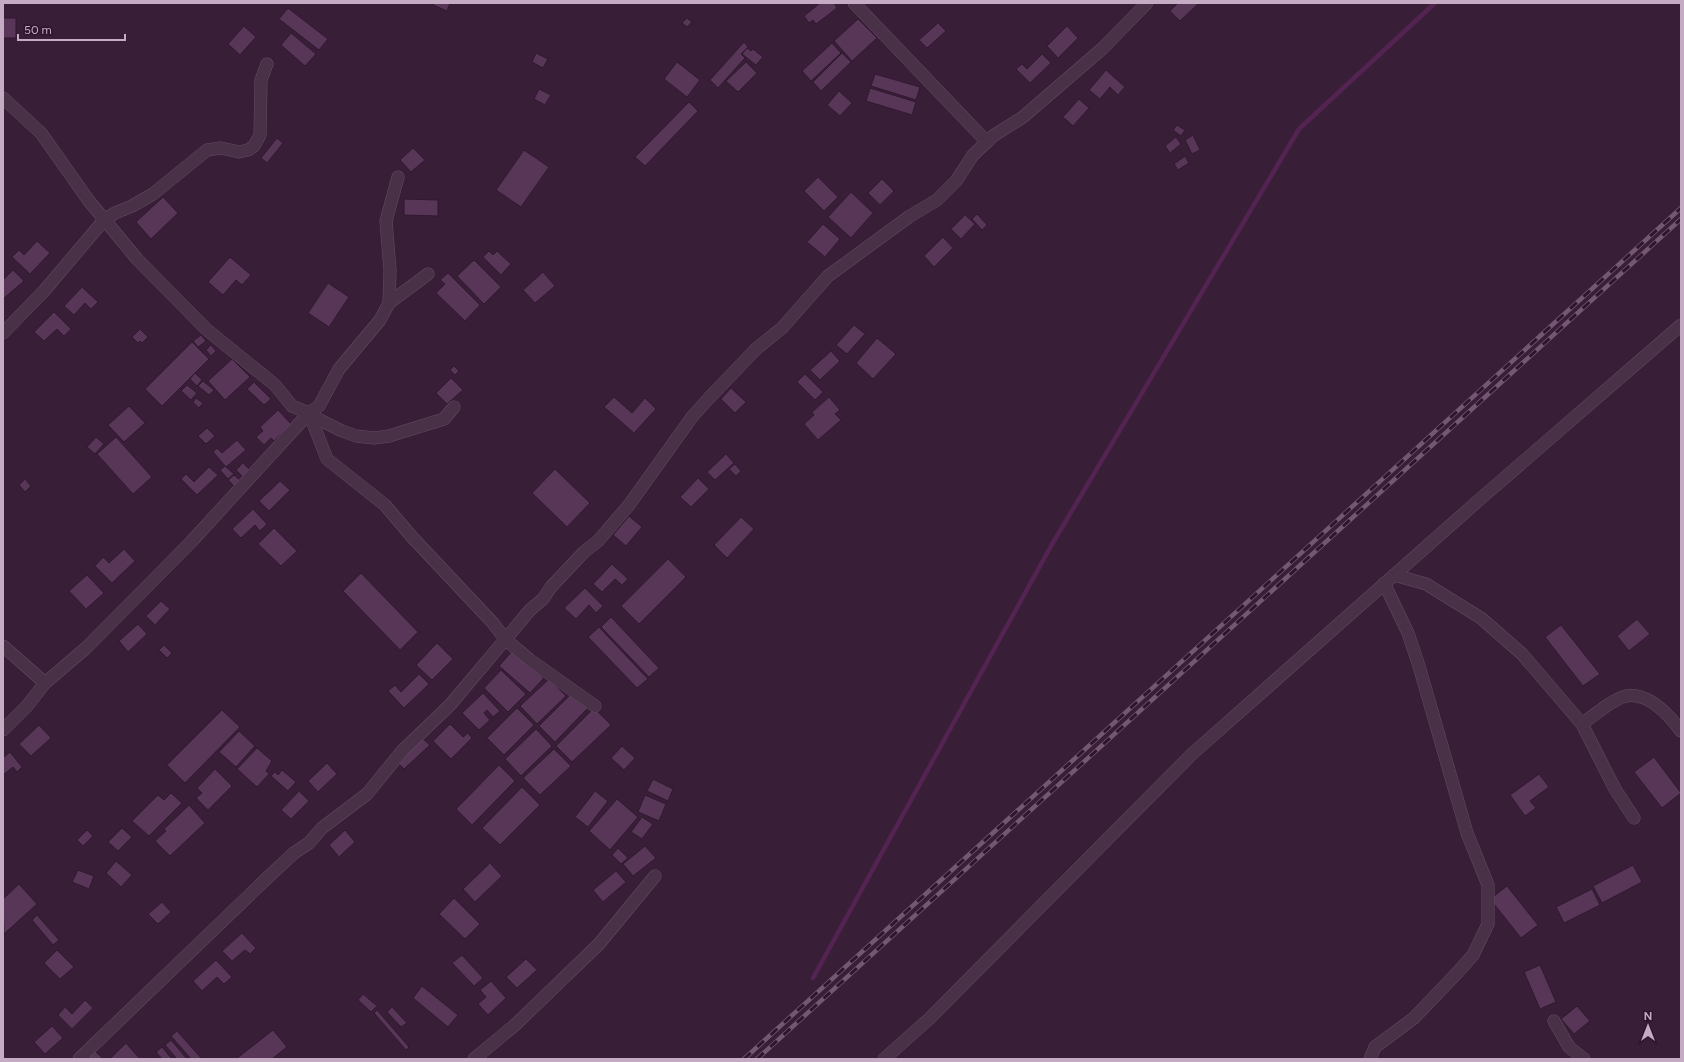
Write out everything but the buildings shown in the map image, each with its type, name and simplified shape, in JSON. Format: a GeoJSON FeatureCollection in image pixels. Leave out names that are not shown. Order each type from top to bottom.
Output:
{"type":"FeatureCollection","features":[{"type":"Feature","properties":{"kind":"street"},"geometry":{"type":"LineString","coordinates":[[854,3],[987,142]]}},
{"type":"Feature","properties":{"kind":"street"},"geometry":{"type":"LineString","coordinates":[[79,1059],[294,853],[309,843],[322,828],[367,794],[402,751],[450,705],[530,610],[543,599],[550,587],[584,552],[598,541],[629,505],[692,417],[756,349],[782,328],[828,276],[910,216],[937,200],[956,181],[973,155],[993,136],[1023,117],[1098,53],[1147,3]]}},
{"type":"Feature","properties":{"kind":"street"},"geometry":{"type":"LineString","coordinates":[[3,333],[44,291],[104,220],[153,194],[207,150],[221,148],[239,152],[248,150],[254,146],[260,135],[261,80],[266,64]]}},
{"type":"Feature","properties":{"kind":"street"},"geometry":{"type":"LineString","coordinates":[[3,98],[41,134],[104,220],[137,260],[206,329],[275,385],[292,406],[342,431],[374,438],[389,436],[444,419],[454,407]]}},
{"type":"Feature","properties":{"kind":"street"},"geometry":{"type":"LineString","coordinates":[[389,303],[390,270],[386,221],[398,176]]}},
{"type":"Feature","properties":{"kind":"street"},"geometry":{"type":"LineString","coordinates":[[3,730],[27,706],[45,682],[86,648],[191,542],[319,406],[339,369],[380,320],[389,303],[428,274]]}},
{"type":"Feature","properties":{"kind":"street"},"geometry":{"type":"LineString","coordinates":[[884,1059],[929,1019],[1192,754],[1394,574],[1681,325]]}},
{"type":"Feature","properties":{"kind":"street"},"geometry":{"type":"LineString","coordinates":[[310,414],[327,459],[385,505],[412,537],[494,623],[506,640],[530,660],[595,706]]}},
{"type":"Feature","properties":{"kind":"street"},"geometry":{"type":"LineString","coordinates":[[1394,574],[1426,584],[1481,618],[1522,654],[1582,724],[1615,789],[1634,818]]}},
{"type":"Feature","properties":{"kind":"street"},"geometry":{"type":"LineString","coordinates":[[1370,1059],[1375,1047],[1414,1018],[1473,955],[1488,924],[1488,885],[1467,833],[1455,787],[1408,633],[1384,583]]}},
{"type":"Feature","properties":{"kind":"street"},"geometry":{"type":"LineString","coordinates":[[3,646],[45,682]]}},
{"type":"Feature","properties":{"kind":"street"},"geometry":{"type":"LineString","coordinates":[[1582,724],[1606,707],[1626,696],[1642,697],[1667,713],[1681,731]]}},
{"type":"Feature","properties":{"kind":"street"},"geometry":{"type":"LineString","coordinates":[[474,1059],[515,1025],[599,944],[655,876]]}},
{"type":"Feature","properties":{"kind":"street"},"geometry":{"type":"LineString","coordinates":[[1554,1021],[1569,1047],[1584,1059]]}},
{"type":"Feature","properties":{"kind":"waterway"},"geometry":{"type":"LineString","coordinates":[[813,978],[1051,546],[1299,129],[1435,3]]}},
{"type":"Feature","properties":{"kind":"railway"},"geometry":{"type":"LineString","coordinates":[[744,1059],[1681,208]]}},
{"type":"Feature","properties":{"kind":"railway"},"geometry":{"type":"LineString","coordinates":[[757,1059],[1681,219]]}}]}
